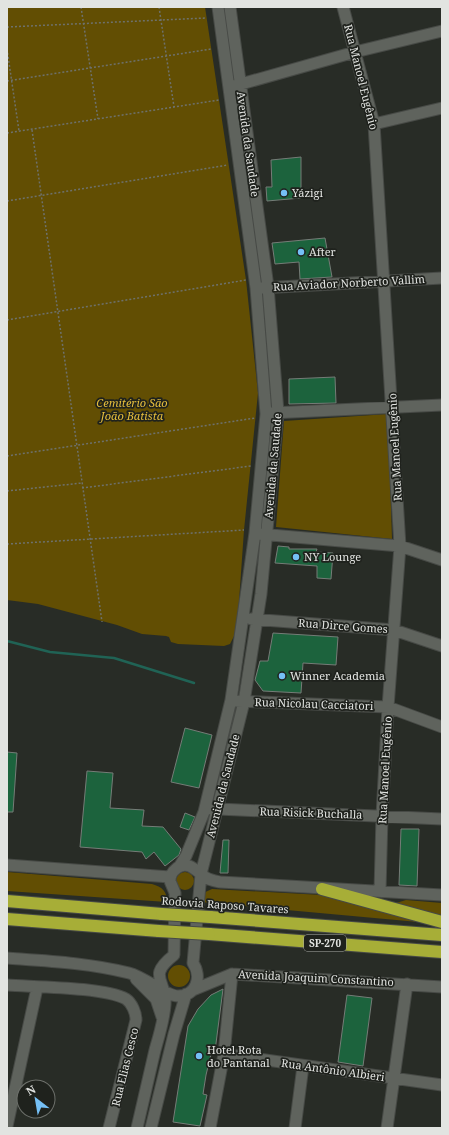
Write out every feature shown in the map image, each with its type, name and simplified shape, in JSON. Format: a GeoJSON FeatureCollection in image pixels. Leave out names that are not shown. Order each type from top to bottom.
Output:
{"type":"FeatureCollection","features":[{"type":"Feature","properties":{"kind":"highway"},"geometry":{"type":"LineString","coordinates":[[322,889],[442,922]]}},
{"type":"Feature","properties":{"kind":"highway","name":"Rodovia Raposo Tavares"},"geometry":{"type":"LineString","coordinates":[[7,901],[442,935]]}},
{"type":"Feature","properties":{"kind":"highway","name":"SP-270"},"geometry":{"type":"LineString","coordinates":[[7,919],[442,952]]}},
{"type":"Feature","properties":{"kind":"street","name":"Avenida da Saudade"},"geometry":{"type":"LineString","coordinates":[[152,1128],[174,1034],[190,992],[198,979],[197,968],[193,963],[199,888],[201,874],[244,702],[257,619],[267,534],[278,412],[268,287],[235,86],[218,7]]}},
{"type":"Feature","properties":{"kind":"street","name":"Avenida da Saudade"},"geometry":{"type":"LineString","coordinates":[[170,877],[173,871],[186,856],[204,812],[231,700],[255,533],[261,416],[256,288],[235,86],[230,7]]}},
{"type":"Feature","properties":{"kind":"street","name":"Rua Manoel Eugênio"},"geometry":{"type":"LineString","coordinates":[[343,7],[374,124],[393,408],[400,546],[388,707],[382,816],[380,891]]}},
{"type":"Feature","properties":{"kind":"street"},"geometry":{"type":"LineString","coordinates":[[235,86],[355,52],[442,31]]}},
{"type":"Feature","properties":{"kind":"street"},"geometry":{"type":"LineString","coordinates":[[374,124],[442,108]]}},
{"type":"Feature","properties":{"kind":"street","name":"Rua Aviador Norberto Vallim"},"geometry":{"type":"LineString","coordinates":[[256,288],[442,278]]}},
{"type":"Feature","properties":{"kind":"street"},"geometry":{"type":"LineString","coordinates":[[261,416],[278,412],[442,405]]}},
{"type":"Feature","properties":{"kind":"street"},"geometry":{"type":"LineString","coordinates":[[255,533],[400,546],[442,560]]}},
{"type":"Feature","properties":{"kind":"street","name":"Rua Dirce Gomes"},"geometry":{"type":"LineString","coordinates":[[242,619],[394,630],[442,646]]}},
{"type":"Feature","properties":{"kind":"street","name":"Rua Nicolau Cacciatori"},"geometry":{"type":"LineString","coordinates":[[231,700],[244,702],[388,707],[442,727]]}},
{"type":"Feature","properties":{"kind":"street"},"geometry":{"type":"LineString","coordinates":[[215,763],[229,762]]}},
{"type":"Feature","properties":{"kind":"street","name":"Rua Risick Buchalla"},"geometry":{"type":"LineString","coordinates":[[204,812],[218,809],[442,819]]}},
{"type":"Feature","properties":{"kind":"street"},"geometry":{"type":"LineString","coordinates":[[7,865],[170,877],[170,886],[175,893],[174,955],[164,963],[159,975],[160,982],[165,991],[163,1020],[137,1128]]}},
{"type":"Feature","properties":{"kind":"street"},"geometry":{"type":"LineString","coordinates":[[178,867],[190,866],[205,877],[220,882],[442,895]]}},
{"type":"Feature","properties":{"kind":"street"},"geometry":{"type":"LineString","coordinates":[[7,958],[82,964],[128,972],[140,976],[173,995],[190,992]]}},
{"type":"Feature","properties":{"kind":"street"},"geometry":{"type":"LineString","coordinates":[[128,972],[143,984],[156,999],[163,1020]]}},
{"type":"Feature","properties":{"kind":"street"},"geometry":{"type":"LineString","coordinates":[[210,1128],[224,1054],[232,974]]}},
{"type":"Feature","properties":{"kind":"street","name":"Avenida Joaquim Constantino"},"geometry":{"type":"LineString","coordinates":[[190,992],[232,974],[442,987]]}},
{"type":"Feature","properties":{"kind":"street"},"geometry":{"type":"LineString","coordinates":[[387,1128],[407,984]]}},
{"type":"Feature","properties":{"kind":"street"},"geometry":{"type":"LineString","coordinates":[[7,985],[37,988],[10,1097],[7,1126]]}},
{"type":"Feature","properties":{"kind":"street","name":"Rua Elias Cesco"},"geometry":{"type":"LineString","coordinates":[[37,988],[110,993],[127,1000],[132,1006],[136,1020],[109,1128]]}},
{"type":"Feature","properties":{"kind":"street","name":"Rua Antônio Albieri"},"geometry":{"type":"LineString","coordinates":[[224,1054],[442,1085]]}},
{"type":"Feature","properties":{"kind":"street"},"geometry":{"type":"LineString","coordinates":[[295,1128],[304,1066]]}},
{"type":"Feature","properties":{"kind":"path"},"geometry":{"type":"LineString","coordinates":[[81,7],[98,119]]}},
{"type":"Feature","properties":{"kind":"path"},"geometry":{"type":"LineString","coordinates":[[159,7],[174,107]]}},
{"type":"Feature","properties":{"kind":"path"},"geometry":{"type":"LineString","coordinates":[[7,27],[206,18]]}},
{"type":"Feature","properties":{"kind":"path"},"geometry":{"type":"LineString","coordinates":[[7,81],[211,49]]}},
{"type":"Feature","properties":{"kind":"path"},"geometry":{"type":"LineString","coordinates":[[7,50],[19,132]]}},
{"type":"Feature","properties":{"kind":"path"},"geometry":{"type":"LineString","coordinates":[[7,133],[219,100]]}},
{"type":"Feature","properties":{"kind":"path"},"geometry":{"type":"LineString","coordinates":[[32,130],[102,622]]}},
{"type":"Feature","properties":{"kind":"path"},"geometry":{"type":"LineString","coordinates":[[7,200],[228,165]]}},
{"type":"Feature","properties":{"kind":"path"},"geometry":{"type":"LineString","coordinates":[[7,320],[246,280]]}},
{"type":"Feature","properties":{"kind":"path"},"geometry":{"type":"LineString","coordinates":[[7,456],[261,416]]}},
{"type":"Feature","properties":{"kind":"path"},"geometry":{"type":"LineString","coordinates":[[82,488],[251,466]]}},
{"type":"Feature","properties":{"kind":"path"},"geometry":{"type":"LineString","coordinates":[[7,491],[82,483]]}},
{"type":"Feature","properties":{"kind":"path"},"geometry":{"type":"LineString","coordinates":[[7,544],[244,530]]}},
{"type":"Feature","properties":{"kind":"green space","name":"Cemitério São João Batista"},"geometry":{"type":"Polygon","coordinates":[[[7,7],[205,7],[246,280],[258,393],[244,530],[237,630],[230,644],[224,646],[178,644],[171,642],[169,637],[166,636],[142,634],[117,625],[38,604],[7,600],[7,7]]]}},
{"type":"Feature","properties":{"kind":"green space"},"geometry":{"type":"Polygon","coordinates":[[[388,414],[392,539],[276,527],[284,421],[388,414]]]}},
{"type":"Feature","properties":{"kind":"green space"},"geometry":{"type":"Polygon","coordinates":[[[7,872],[152,884],[165,892],[167,902],[7,891],[7,872]]]}},
{"type":"Feature","properties":{"kind":"green space"},"geometry":{"type":"Polygon","coordinates":[[[185,872],[189,873],[193,877],[193,885],[189,889],[185,890],[181,889],[177,885],[176,881],[177,877],[181,873],[185,872]]]}},
{"type":"Feature","properties":{"kind":"green space"},"geometry":{"type":"Polygon","coordinates":[[[212,889],[322,895],[429,923],[201,902],[201,894],[212,889]]]}},
{"type":"Feature","properties":{"kind":"green space"},"geometry":{"type":"Polygon","coordinates":[[[406,900],[442,903],[442,916],[393,904],[406,900]]]}},
{"type":"Feature","properties":{"kind":"green space"},"geometry":{"type":"Polygon","coordinates":[[[179,965],[187,968],[190,976],[187,984],[179,987],[171,984],[168,976],[171,968],[179,965]]]}},
{"type":"Feature","properties":{"kind":"building"},"geometry":{"type":"Polygon","coordinates":[[[301,157],[301,198],[267,201],[266,187],[272,187],[271,160],[301,157]]]}},
{"type":"Feature","properties":{"kind":"building","name":"After"},"geometry":{"type":"Polygon","coordinates":[[[325,238],[332,277],[300,279],[299,262],[275,264],[272,243],[325,238]]]}},
{"type":"Feature","properties":{"kind":"building"},"geometry":{"type":"Polygon","coordinates":[[[335,377],[336,403],[289,404],[289,379],[335,377]]]}},
{"type":"Feature","properties":{"kind":"building","name":"NY Lounge"},"geometry":{"type":"Polygon","coordinates":[[[278,546],[289,547],[289,549],[317,549],[316,552],[333,553],[331,579],[317,578],[317,566],[275,563],[278,546]]]}},
{"type":"Feature","properties":{"kind":"building"},"geometry":{"type":"Polygon","coordinates":[[[273,633],[338,637],[336,665],[303,663],[301,693],[263,691],[255,680],[260,661],[268,661],[273,633]]]}},
{"type":"Feature","properties":{"kind":"building"},"geometry":{"type":"Polygon","coordinates":[[[185,728],[212,735],[199,788],[171,782],[185,728]]]}},
{"type":"Feature","properties":{"kind":"building"},"geometry":{"type":"Polygon","coordinates":[[[7,752],[17,753],[13,812],[7,812],[7,752]]]}},
{"type":"Feature","properties":{"kind":"building"},"geometry":{"type":"Polygon","coordinates":[[[87,771],[113,773],[110,808],[144,810],[142,826],[163,827],[181,849],[179,855],[165,866],[154,852],[146,859],[142,852],[80,847],[87,771]]]}},
{"type":"Feature","properties":{"kind":"building"},"geometry":{"type":"Polygon","coordinates":[[[185,813],[195,817],[189,830],[180,827],[185,813]]]}},
{"type":"Feature","properties":{"kind":"building"},"geometry":{"type":"Polygon","coordinates":[[[401,829],[419,829],[417,886],[399,885],[401,829]]]}},
{"type":"Feature","properties":{"kind":"building"},"geometry":{"type":"Polygon","coordinates":[[[223,840],[229,840],[228,873],[220,873],[223,840]]]}},
{"type":"Feature","properties":{"kind":"building"},"geometry":{"type":"Polygon","coordinates":[[[223,989],[215,1051],[212,1050],[206,1075],[203,1094],[207,1095],[200,1126],[173,1122],[188,1026],[198,1009],[211,995],[223,989]]]}},
{"type":"Feature","properties":{"kind":"building"},"geometry":{"type":"Polygon","coordinates":[[[347,995],[372,998],[363,1066],[338,1062],[347,995]]]}},
{"type":"Feature","properties":{"kind":"waterway"},"geometry":{"type":"LineString","coordinates":[[7,641],[50,652],[114,658],[194,683]]}},
{"type":"Feature","properties":{"kind":"place","name":"Yázigi"},"geometry":{"type":"Point","coordinates":[284,193]}},
{"type":"Feature","properties":{"kind":"place","name":"After"},"geometry":{"type":"Point","coordinates":[301,252]}},
{"type":"Feature","properties":{"kind":"place","name":"NY Lounge"},"geometry":{"type":"Point","coordinates":[296,557]}},
{"type":"Feature","properties":{"kind":"place","name":"Winner Academia"},"geometry":{"type":"Point","coordinates":[282,676]}},
{"type":"Feature","properties":{"kind":"place","name":"Hotel Rota do Pantanal"},"geometry":{"type":"Point","coordinates":[199,1056]}}]}
